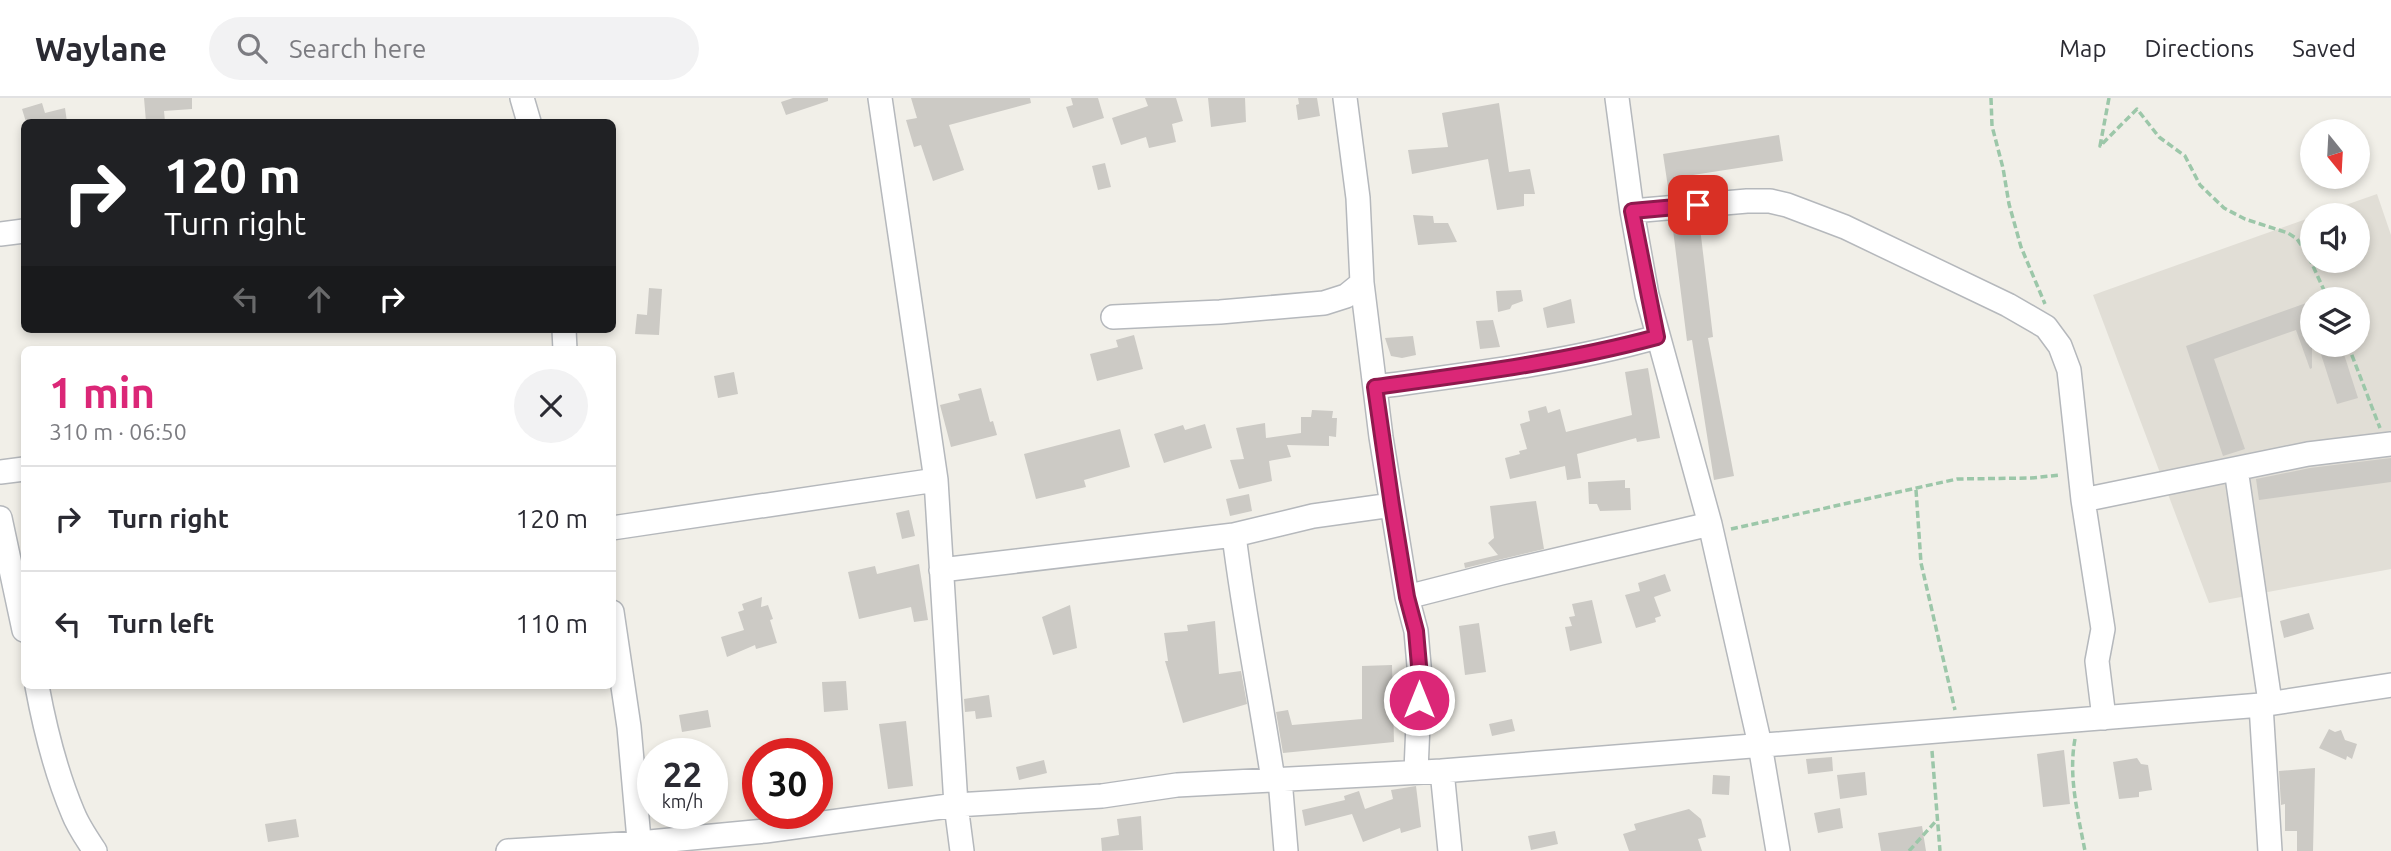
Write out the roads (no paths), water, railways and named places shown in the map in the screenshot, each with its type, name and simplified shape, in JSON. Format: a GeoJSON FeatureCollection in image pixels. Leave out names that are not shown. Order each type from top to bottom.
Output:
{"type":"FeatureCollection","features":[{"type":"Feature","properties":{"kind":"street"},"geometry":{"type":"LineString","coordinates":[[522,98],[528,119]]}},
{"type":"Feature","properties":{"kind":"street"},"geometry":{"type":"LineString","coordinates":[[880,98],[936,480],[956,805],[962,851]]}},
{"type":"Feature","properties":{"kind":"street"},"geometry":{"type":"LineString","coordinates":[[1345,98],[1358,198],[1362,283],[1375,387],[1407,597],[1416,631],[1420,677],[1416,771]]}},
{"type":"Feature","properties":{"kind":"street"},"geometry":{"type":"LineString","coordinates":[[1617,98],[1632,211],[1657,337],[1711,529],[1760,746],[1778,851]]}},
{"type":"Feature","properties":{"kind":"street"},"geometry":{"type":"LineString","coordinates":[[1632,211],[1747,201],[1770,201],[1787,205],[1845,227],[2008,305],[2046,327],[2060,346],[2069,370],[2083,500],[2103,629],[2098,661],[2104,718]]}},
{"type":"Feature","properties":{"kind":"street"},"geometry":{"type":"LineString","coordinates":[[0,234],[21,230]]}},
{"type":"Feature","properties":{"kind":"street"},"geometry":{"type":"LineString","coordinates":[[1113,317],[1324,303],[1346,296],[1362,283]]}},
{"type":"Feature","properties":{"kind":"street"},"geometry":{"type":"LineString","coordinates":[[1375,387],[1543,364],[1604,352],[1657,337]]}},
{"type":"Feature","properties":{"kind":"street"},"geometry":{"type":"LineString","coordinates":[[2083,500],[2308,454],[2388,444]]}},
{"type":"Feature","properties":{"kind":"street"},"geometry":{"type":"LineString","coordinates":[[0,472],[21,469]]}},
{"type":"Feature","properties":{"kind":"street"},"geometry":{"type":"LineString","coordinates":[[2236,469],[2266,704],[2270,851]]}},
{"type":"Feature","properties":{"kind":"street"},"geometry":{"type":"LineString","coordinates":[[616,527],[936,480]]}},
{"type":"Feature","properties":{"kind":"street"},"geometry":{"type":"LineString","coordinates":[[941,570],[1234,536],[1313,516],[1392,505]]}},
{"type":"Feature","properties":{"kind":"street"},"geometry":{"type":"LineString","coordinates":[[0,518],[21,616]]}},
{"type":"Feature","properties":{"kind":"street"},"geometry":{"type":"LineString","coordinates":[[1407,597],[1501,573],[1711,529]]}},
{"type":"Feature","properties":{"kind":"street"},"geometry":{"type":"LineString","coordinates":[[1234,536],[1246,627],[1264,712],[1286,851]]}},
{"type":"Feature","properties":{"kind":"street"},"geometry":{"type":"LineString","coordinates":[[616,639],[629,727],[639,847]]}},
{"type":"Feature","properties":{"kind":"street"},"geometry":{"type":"LineString","coordinates":[[508,851],[639,847],[956,805],[1067,799],[1177,785],[1442,771],[2266,704],[2391,685]]}},
{"type":"Feature","properties":{"kind":"street"},"geometry":{"type":"LineString","coordinates":[[38,689],[61,781],[74,816],[95,851]]}},
{"type":"Feature","properties":{"kind":"street"},"geometry":{"type":"LineString","coordinates":[[1442,771],[1450,851]]}}]}
